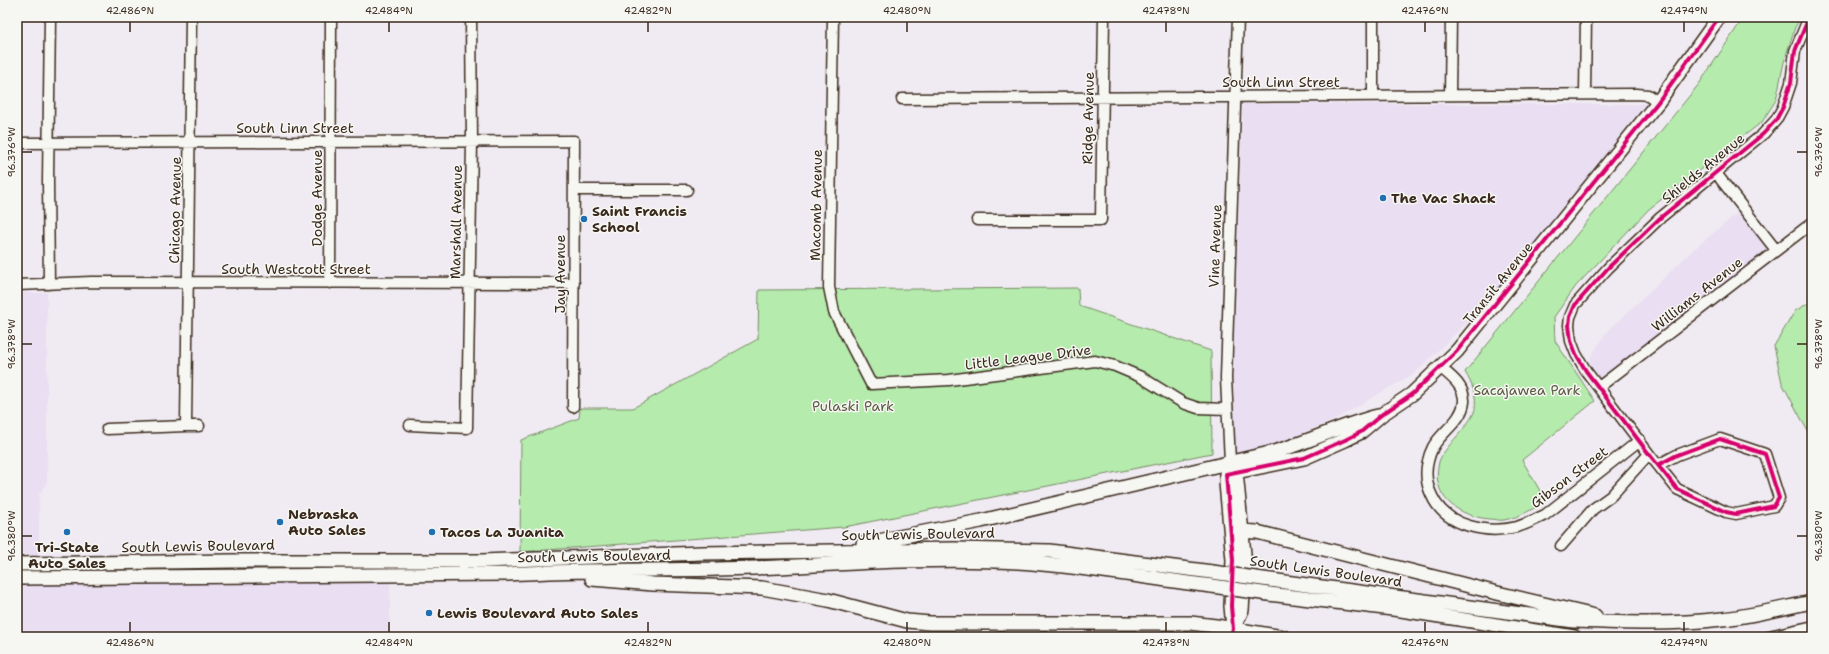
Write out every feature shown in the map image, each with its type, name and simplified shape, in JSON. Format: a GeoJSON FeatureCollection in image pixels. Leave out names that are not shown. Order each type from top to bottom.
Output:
{"type":"FeatureCollection","features":[{"type":"Feature","properties":{"kind":"main road","name":"Transit Avenue"},"geometry":{"type":"LineString","coordinates":[[811,551],[923,533],[1231,470],[1294,447],[1355,421],[1381,415],[1412,394],[1441,368],[1457,351],[1658,102],[1719,17]]}},
{"type":"Feature","properties":{"kind":"main road"},"geometry":{"type":"LineString","coordinates":[[1231,470],[1236,535],[1233,560],[1231,606],[1232,633]]}},
{"type":"Feature","properties":{"kind":"main road"},"geometry":{"type":"LineString","coordinates":[[1236,535],[1257,532],[1583,614],[1639,624]]}},
{"type":"Feature","properties":{"kind":"main road","name":"South Lewis Boulevard"},"geometry":{"type":"LineString","coordinates":[[17,564],[226,561],[482,561],[702,553],[954,548],[1049,551],[1574,621],[1639,624],[1722,619],[1770,612],[1812,602]]}},
{"type":"Feature","properties":{"kind":"main road","name":"South Lewis Boulevard"},"geometry":{"type":"LineString","coordinates":[[17,578],[506,574],[566,570],[680,570],[925,561],[1015,562],[1070,565],[1269,594],[1401,610],[1574,637]]}},
{"type":"Feature","properties":{"kind":"main road"},"geometry":{"type":"LineString","coordinates":[[506,574],[575,577],[653,584],[762,588],[828,600],[907,621],[930,623],[1183,623],[1232,633],[1283,637]]}},
{"type":"Feature","properties":{"kind":"main road"},"geometry":{"type":"LineString","coordinates":[[1771,637],[1812,628]]}},
{"type":"Feature","properties":{"kind":"street"},"geometry":{"type":"LineString","coordinates":[[49,284],[48,143],[50,17]]}},
{"type":"Feature","properties":{"kind":"street","name":"Chicago Avenue"},"geometry":{"type":"LineString","coordinates":[[186,426],[191,17]]}},
{"type":"Feature","properties":{"kind":"street","name":"Dodge Avenue"},"geometry":{"type":"LineString","coordinates":[[330,283],[331,17]]}},
{"type":"Feature","properties":{"kind":"street","name":"Marshall Avenue"},"geometry":{"type":"LineString","coordinates":[[410,425],[467,428],[472,142],[472,17]]}},
{"type":"Feature","properties":{"kind":"street","name":"Macomb Avenue"},"geometry":{"type":"LineString","coordinates":[[833,17],[829,287],[834,312],[871,384]]}},
{"type":"Feature","properties":{"kind":"street","name":"Ridge Avenue"},"geometry":{"type":"LineString","coordinates":[[977,220],[1101,220],[1104,17]]}},
{"type":"Feature","properties":{"kind":"street","name":"Vine Avenue"},"geometry":{"type":"LineString","coordinates":[[1231,470],[1226,409],[1238,17]]}},
{"type":"Feature","properties":{"kind":"street"},"geometry":{"type":"LineString","coordinates":[[1373,17],[1373,96]]}},
{"type":"Feature","properties":{"kind":"street"},"geometry":{"type":"LineString","coordinates":[[1450,95],[1451,17]]}},
{"type":"Feature","properties":{"kind":"street"},"geometry":{"type":"LineString","coordinates":[[1585,94],[1586,17]]}},
{"type":"Feature","properties":{"kind":"street","name":"Shields Avenue"},"geometry":{"type":"LineString","coordinates":[[1599,387],[1576,354],[1571,341],[1569,325],[1571,314],[1575,305],[1608,268],[1660,218],[1763,134],[1776,120],[1783,107],[1790,83],[1795,51],[1809,17]]}},
{"type":"Feature","properties":{"kind":"street","name":"South Linn Street"},"geometry":{"type":"LineString","coordinates":[[902,99],[1637,94],[1648,95],[1658,102]]}},
{"type":"Feature","properties":{"kind":"street","name":"South Linn Street"},"geometry":{"type":"LineString","coordinates":[[17,143],[574,141]]}},
{"type":"Feature","properties":{"kind":"street","name":"Jay Avenue"},"geometry":{"type":"LineString","coordinates":[[573,407],[574,141]]}},
{"type":"Feature","properties":{"kind":"street"},"geometry":{"type":"LineString","coordinates":[[1715,172],[1776,250]]}},
{"type":"Feature","properties":{"kind":"street"},"geometry":{"type":"LineString","coordinates":[[574,190],[687,190]]}},
{"type":"Feature","properties":{"kind":"street","name":"Williams Avenue"},"geometry":{"type":"LineString","coordinates":[[1599,387],[1812,223]]}},
{"type":"Feature","properties":{"kind":"street","name":"South Westcott Street"},"geometry":{"type":"LineString","coordinates":[[17,284],[188,282],[574,284]]}},
{"type":"Feature","properties":{"kind":"street","name":"Little League Drive"},"geometry":{"type":"LineString","coordinates":[[871,384],[949,380],[1095,361],[1115,366],[1141,377],[1184,403],[1198,408],[1226,409]]}},
{"type":"Feature","properties":{"kind":"street","name":"Gibson Street"},"geometry":{"type":"LineString","coordinates":[[1441,368],[1460,386],[1464,401],[1458,417],[1434,447],[1428,462],[1426,477],[1430,491],[1441,510],[1449,517],[1469,526],[1501,530],[1518,527],[1545,515],[1640,440]]}},
{"type":"Feature","properties":{"kind":"street"},"geometry":{"type":"LineString","coordinates":[[1599,387],[1649,454],[1658,465],[1678,488],[1726,512],[1736,514],[1774,506],[1779,498],[1765,454],[1720,439],[1677,455],[1658,465]]}},
{"type":"Feature","properties":{"kind":"street"},"geometry":{"type":"LineString","coordinates":[[107,429],[199,426]]}},
{"type":"Feature","properties":{"kind":"street"},"geometry":{"type":"LineString","coordinates":[[1561,546],[1593,509],[1611,496],[1649,454]]}},
{"type":"Feature","properties":{"kind":"shaded area"},"geometry":{"type":"Polygon","coordinates":[[[1243,104],[1645,104],[1485,305],[1415,373],[1334,420],[1275,445],[1235,454],[1233,358],[1243,104]]]}},
{"type":"Feature","properties":{"kind":"shaded area"},"geometry":{"type":"Polygon","coordinates":[[[1741,210],[1779,254],[1605,386],[1589,363],[1591,357],[1606,333],[1693,250],[1741,210]]]}},
{"type":"Feature","properties":{"kind":"shaded area"},"geometry":{"type":"Polygon","coordinates":[[[17,293],[47,293],[47,482],[39,495],[39,555],[17,555],[17,293]]]}},
{"type":"Feature","properties":{"kind":"shaded area"},"geometry":{"type":"Polygon","coordinates":[[[390,581],[390,637],[17,637],[17,585],[390,581]]]}},
{"type":"Feature","properties":{"kind":"green space","name":"Sacajawea Park"},"geometry":{"type":"Polygon","coordinates":[[[1744,17],[1801,17],[1795,27],[1784,62],[1776,100],[1762,122],[1649,209],[1576,286],[1554,317],[1555,341],[1595,401],[1522,460],[1546,501],[1521,515],[1502,520],[1478,517],[1457,509],[1443,495],[1437,474],[1439,462],[1445,450],[1469,422],[1475,409],[1473,390],[1465,372],[1699,84],[1744,17]]]}},
{"type":"Feature","properties":{"kind":"green space","name":"Pulaski Park"},"geometry":{"type":"Polygon","coordinates":[[[1078,288],[1079,306],[1211,351],[1212,453],[844,527],[520,552],[521,440],[579,418],[580,408],[633,408],[758,339],[759,290],[1078,288]]]}},
{"type":"Feature","properties":{"kind":"green space"},"geometry":{"type":"Polygon","coordinates":[[[1812,301],[1812,439],[1782,383],[1774,346],[1795,311],[1812,301]]]}},
{"type":"Feature","properties":{"kind":"cycle path"},"geometry":{"type":"LineString","coordinates":[[1231,637],[1233,629],[1231,606],[1233,560],[1226,474],[1304,458],[1361,432],[1381,415],[1412,394],[1457,351],[1658,102],[1719,17]]}},
{"type":"Feature","properties":{"kind":"cycle path"},"geometry":{"type":"LineString","coordinates":[[1658,465],[1677,455],[1720,439],[1765,454],[1779,498],[1774,506],[1736,514],[1726,512],[1677,489],[1649,454],[1586,371],[1576,354],[1571,341],[1569,325],[1570,317],[1575,305],[1608,268],[1660,218],[1763,134],[1776,120],[1783,107],[1791,83],[1795,51],[1809,17]]}},
{"type":"Feature","properties":{"kind":"place","name":"The Vac Shack"},"geometry":{"type":"Point","coordinates":[1383,198]}},
{"type":"Feature","properties":{"kind":"place","name":"Saint Francis School"},"geometry":{"type":"Point","coordinates":[584,219]}},
{"type":"Feature","properties":{"kind":"place","name":"Nebraska Auto Sales"},"geometry":{"type":"Point","coordinates":[280,522]}},
{"type":"Feature","properties":{"kind":"place","name":"Tri-State Auto Sales"},"geometry":{"type":"Point","coordinates":[67,532]}},
{"type":"Feature","properties":{"kind":"place","name":"Tacos La Juanita"},"geometry":{"type":"Point","coordinates":[432,532]}},
{"type":"Feature","properties":{"kind":"place","name":"Lewis Boulevard Auto Sales"},"geometry":{"type":"Point","coordinates":[429,613]}}]}
